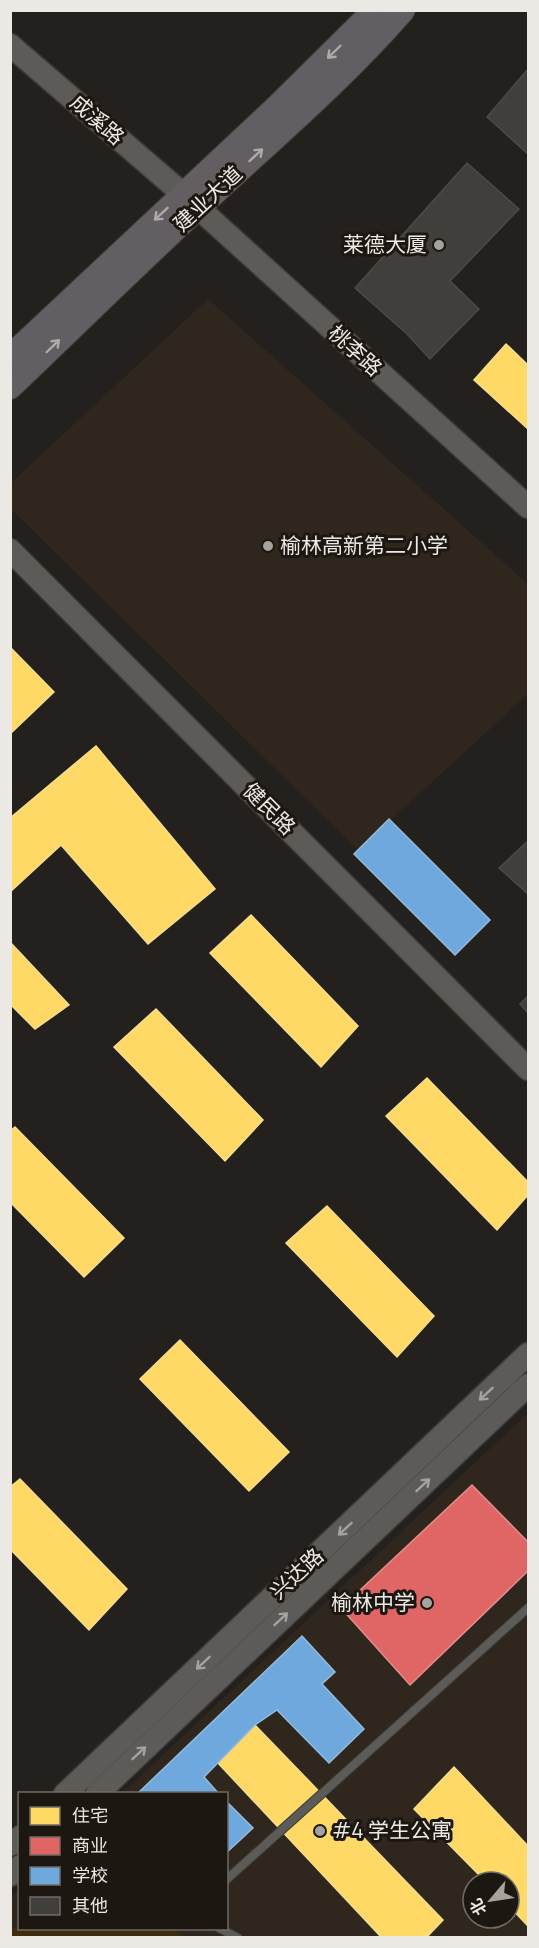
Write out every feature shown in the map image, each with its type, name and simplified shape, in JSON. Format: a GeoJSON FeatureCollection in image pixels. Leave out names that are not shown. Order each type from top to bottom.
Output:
{"type":"FeatureCollection","features":[{"type":"Feature","properties":{"kind":"main road","name":"建业大道"},"geometry":{"type":"LineString","coordinates":[[10,387],[190,201],[278,106],[375,10]]}},
{"type":"Feature","properties":{"kind":"main road","name":"建业大道"},"geometry":{"type":"LineString","coordinates":[[10,357],[190,201],[292,121],[387,29],[403,10]]}},
{"type":"Feature","properties":{"kind":"main road","name":"成溪路"},"geometry":{"type":"LineString","coordinates":[[10,45],[190,201]]}},
{"type":"Feature","properties":{"kind":"main road","name":"桃李路"},"geometry":{"type":"LineString","coordinates":[[190,201],[528,507]]}},
{"type":"Feature","properties":{"kind":"main road","name":"健民路"},"geometry":{"type":"LineString","coordinates":[[10,550],[528,1069]]}},
{"type":"Feature","properties":{"kind":"main road","name":"兴达路"},"geometry":{"type":"LineString","coordinates":[[70,1792],[528,1354]]}},
{"type":"Feature","properties":{"kind":"main road","name":"兴达路"},"geometry":{"type":"LineString","coordinates":[[99,1792],[528,1385]]}},
{"type":"Feature","properties":{"kind":"lane"},"geometry":{"type":"LineString","coordinates":[[228,1878],[528,1608]]}},
{"type":"Feature","properties":{"kind":"lane"},"geometry":{"type":"LineString","coordinates":[[221,1930],[238,1938]]}},
{"type":"Feature","properties":{"kind":"shaded area","name":"榆林高新第二小学"},"geometry":{"type":"Polygon","coordinates":[[[208,299],[528,584],[528,694],[358,850],[11,509],[11,483],[208,299]]]}},
{"type":"Feature","properties":{"kind":"shaded area","name":"榆林中学"},"geometry":{"type":"Polygon","coordinates":[[[528,1413],[528,1937],[11,1937],[10,1898],[18,1891],[18,1930],[228,1930],[228,1792],[123,1792],[528,1413]]]}},
{"type":"Feature","properties":{"kind":"shaded area"},"geometry":{"type":"Polygon","coordinates":[[[18,1923],[18,1930],[172,1930],[187,1937],[11,1937],[11,1931],[18,1923]]]}},
{"type":"Feature","properties":{"kind":"building: 住宅"},"geometry":{"type":"Polygon","coordinates":[[[506,344],[528,365],[528,429],[474,380],[506,344]]]}},
{"type":"Feature","properties":{"kind":"building: 住宅"},"geometry":{"type":"Polygon","coordinates":[[[10,647],[54,692],[10,734],[10,647]]]}},
{"type":"Feature","properties":{"kind":"building: 住宅"},"geometry":{"type":"Polygon","coordinates":[[[96,746],[215,889],[148,944],[61,845],[10,892],[10,818],[96,746]]]}},
{"type":"Feature","properties":{"kind":"building: 住宅"},"geometry":{"type":"Polygon","coordinates":[[[251,915],[358,1026],[321,1067],[210,953],[251,915]]]}},
{"type":"Feature","properties":{"kind":"building: 住宅"},"geometry":{"type":"Polygon","coordinates":[[[10,942],[69,1005],[35,1029],[10,1004],[10,942]]]}},
{"type":"Feature","properties":{"kind":"building: 住宅"},"geometry":{"type":"Polygon","coordinates":[[[156,1009],[263,1120],[225,1161],[114,1047],[156,1009]]]}},
{"type":"Feature","properties":{"kind":"building: 住宅"},"geometry":{"type":"Polygon","coordinates":[[[427,1078],[528,1182],[528,1195],[497,1230],[386,1116],[427,1078]]]}},
{"type":"Feature","properties":{"kind":"building: 住宅"},"geometry":{"type":"Polygon","coordinates":[[[15,1127],[124,1238],[84,1277],[10,1202],[10,1131],[15,1127]]]}},
{"type":"Feature","properties":{"kind":"building: 住宅"},"geometry":{"type":"Polygon","coordinates":[[[327,1206],[434,1316],[397,1357],[286,1243],[327,1206]]]}},
{"type":"Feature","properties":{"kind":"building: 住宅"},"geometry":{"type":"Polygon","coordinates":[[[180,1340],[289,1452],[249,1491],[140,1379],[180,1340]]]}},
{"type":"Feature","properties":{"kind":"building: 住宅"},"geometry":{"type":"Polygon","coordinates":[[[20,1479],[127,1589],[89,1630],[10,1549],[10,1487],[20,1479]]]}},
{"type":"Feature","properties":{"kind":"building: 住宅","name":"#4 学生公寓"},"geometry":{"type":"Polygon","coordinates":[[[255,1725],[443,1920],[426,1938],[382,1938],[217,1762],[255,1725]]]}},
{"type":"Feature","properties":{"kind":"building: 住宅"},"geometry":{"type":"Polygon","coordinates":[[[454,1767],[528,1846],[528,1926],[521,1919],[521,1870],[474,1870],[414,1809],[454,1767]]]}},
{"type":"Feature","properties":{"kind":"building: 商业"},"geometry":{"type":"Polygon","coordinates":[[[472,1485],[528,1542],[528,1571],[410,1685],[341,1608],[472,1485]]]}},
{"type":"Feature","properties":{"kind":"building: 学校"},"geometry":{"type":"Polygon","coordinates":[[[389,819],[490,920],[455,955],[354,854],[389,819]]]}},
{"type":"Feature","properties":{"kind":"building: 学校"},"geometry":{"type":"Polygon","coordinates":[[[302,1636],[335,1672],[322,1684],[364,1729],[329,1763],[277,1710],[255,1725],[204,1777],[217,1792],[139,1792],[302,1636]]]}},
{"type":"Feature","properties":{"kind":"building: 学校"},"geometry":{"type":"Polygon","coordinates":[[[228,1803],[253,1828],[228,1851],[228,1803]]]}},
{"type":"Feature","properties":{"kind":"building: 其他"},"geometry":{"type":"Polygon","coordinates":[[[528,69],[528,154],[487,117],[528,69]]]}},
{"type":"Feature","properties":{"kind":"building: 其他","name":"莱德大厦"},"geometry":{"type":"Polygon","coordinates":[[[467,163],[519,209],[450,281],[479,309],[430,359],[407,334],[355,288],[467,163]]]}},
{"type":"Feature","properties":{"kind":"building: 其他"},"geometry":{"type":"Polygon","coordinates":[[[528,841],[528,894],[499,868],[528,841]]]}},
{"type":"Feature","properties":{"kind":"building: 其他"},"geometry":{"type":"Polygon","coordinates":[[[528,996],[528,1013],[520,1004],[528,996]]]}},
{"type":"Feature","properties":{"kind":"place","name":"莱德大厦"},"geometry":{"type":"Point","coordinates":[439,245]}},
{"type":"Feature","properties":{"kind":"place","name":"榆林高新第二小学"},"geometry":{"type":"Point","coordinates":[268,546]}},
{"type":"Feature","properties":{"kind":"place","name":"榆林中学"},"geometry":{"type":"Point","coordinates":[427,1603]}},
{"type":"Feature","properties":{"kind":"place","name":"#4 学生公寓"},"geometry":{"type":"Point","coordinates":[320,1831]}}]}
